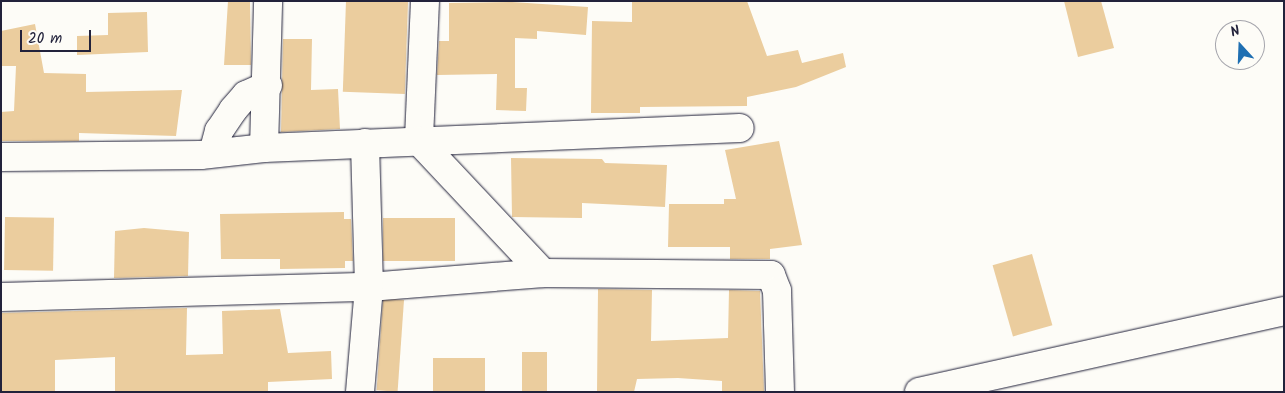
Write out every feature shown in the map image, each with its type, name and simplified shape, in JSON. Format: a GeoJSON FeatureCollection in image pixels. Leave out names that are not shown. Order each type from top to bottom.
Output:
{"type":"FeatureCollection","features":[{"type":"Feature","properties":{"kind":"street"},"geometry":{"type":"LineString","coordinates":[[264,148],[268,85],[268,1]]}},
{"type":"Feature","properties":{"kind":"street"},"geometry":{"type":"LineString","coordinates":[[425,1],[419,141],[543,273]]}},
{"type":"Feature","properties":{"kind":"street"},"geometry":{"type":"LineString","coordinates":[[213,153],[229,114],[246,95],[268,85]]}},
{"type":"Feature","properties":{"kind":"street"},"geometry":{"type":"LineString","coordinates":[[1,158],[213,153],[264,148],[740,128]]}},
{"type":"Feature","properties":{"kind":"street"},"geometry":{"type":"LineString","coordinates":[[360,392],[369,286],[365,144]]}},
{"type":"Feature","properties":{"kind":"street"},"geometry":{"type":"LineString","coordinates":[[1,297],[369,286],[543,273],[771,275],[776,291],[780,392]]}},
{"type":"Feature","properties":{"kind":"street"},"geometry":{"type":"LineString","coordinates":[[919,392],[1284,310]]}},
{"type":"Feature","properties":{"kind":"building"},"geometry":{"type":"Polygon","coordinates":[[[228,1],[250,1],[251,65],[224,65],[228,1]]]}},
{"type":"Feature","properties":{"kind":"building"},"geometry":{"type":"Polygon","coordinates":[[[346,1],[408,2],[405,94],[343,92],[346,1]]]}},
{"type":"Feature","properties":{"kind":"building"},"geometry":{"type":"Polygon","coordinates":[[[632,1],[747,1],[767,56],[798,50],[802,63],[843,53],[846,67],[796,87],[747,97],[747,106],[640,107],[640,113],[591,113],[592,21],[632,22],[632,1]]]}},
{"type":"Feature","properties":{"kind":"building"},"geometry":{"type":"Polygon","coordinates":[[[1064,1],[1101,1],[1114,48],[1078,57],[1064,1]]]}},
{"type":"Feature","properties":{"kind":"building"},"geometry":{"type":"Polygon","coordinates":[[[512,2],[588,7],[586,35],[537,31],[537,39],[515,38],[515,88],[527,88],[526,111],[496,110],[497,74],[437,75],[439,41],[449,41],[449,3],[512,2]]]}},
{"type":"Feature","properties":{"kind":"building"},"geometry":{"type":"Polygon","coordinates":[[[147,12],[148,52],[77,55],[77,36],[108,35],[108,13],[147,12]]]}},
{"type":"Feature","properties":{"kind":"building"},"geometry":{"type":"Polygon","coordinates":[[[35,24],[44,73],[86,74],[86,92],[182,90],[176,136],[79,133],[79,141],[1,141],[1,112],[14,111],[16,66],[1,66],[1,31],[35,24]]]}},
{"type":"Feature","properties":{"kind":"building"},"geometry":{"type":"Polygon","coordinates":[[[283,39],[312,39],[311,90],[338,89],[340,129],[281,132],[283,39]]]}},
{"type":"Feature","properties":{"kind":"building"},"geometry":{"type":"Polygon","coordinates":[[[779,141],[802,245],[770,249],[770,259],[730,259],[730,247],[668,247],[669,204],[724,204],[724,199],[736,199],[725,150],[779,141]]]}},
{"type":"Feature","properties":{"kind":"building"},"geometry":{"type":"Polygon","coordinates":[[[511,158],[602,159],[605,163],[667,165],[665,207],[582,203],[582,218],[512,217],[511,158]]]}},
{"type":"Feature","properties":{"kind":"building"},"geometry":{"type":"Polygon","coordinates":[[[344,212],[344,219],[351,219],[353,261],[345,261],[345,268],[280,269],[280,259],[221,259],[220,214],[344,212]]]}},
{"type":"Feature","properties":{"kind":"building"},"geometry":{"type":"Polygon","coordinates":[[[5,217],[54,218],[53,271],[4,270],[5,217]]]}},
{"type":"Feature","properties":{"kind":"building"},"geometry":{"type":"Polygon","coordinates":[[[383,218],[455,218],[455,261],[383,261],[383,218]]]}},
{"type":"Feature","properties":{"kind":"building"},"geometry":{"type":"Polygon","coordinates":[[[144,228],[189,232],[188,276],[114,278],[115,231],[144,228]]]}},
{"type":"Feature","properties":{"kind":"building"},"geometry":{"type":"Polygon","coordinates":[[[1032,254],[1052,325],[1013,336],[993,265],[1032,254]]]}},
{"type":"Feature","properties":{"kind":"building"},"geometry":{"type":"Polygon","coordinates":[[[598,289],[652,290],[651,341],[728,338],[729,290],[760,291],[764,391],[722,392],[722,381],[678,378],[637,379],[634,392],[597,392],[598,289]]]}},
{"type":"Feature","properties":{"kind":"building"},"geometry":{"type":"Polygon","coordinates":[[[383,299],[404,300],[398,392],[377,390],[383,299]]]}},
{"type":"Feature","properties":{"kind":"building"},"geometry":{"type":"Polygon","coordinates":[[[187,308],[186,355],[223,354],[222,311],[280,309],[288,353],[331,351],[332,379],[268,382],[268,392],[115,392],[115,357],[55,360],[55,392],[1,392],[1,313],[187,308]]]}},
{"type":"Feature","properties":{"kind":"building"},"geometry":{"type":"Polygon","coordinates":[[[522,352],[547,352],[547,392],[522,392],[522,352]]]}},
{"type":"Feature","properties":{"kind":"building"},"geometry":{"type":"Polygon","coordinates":[[[433,358],[485,358],[485,392],[433,392],[433,358]]]}}]}
